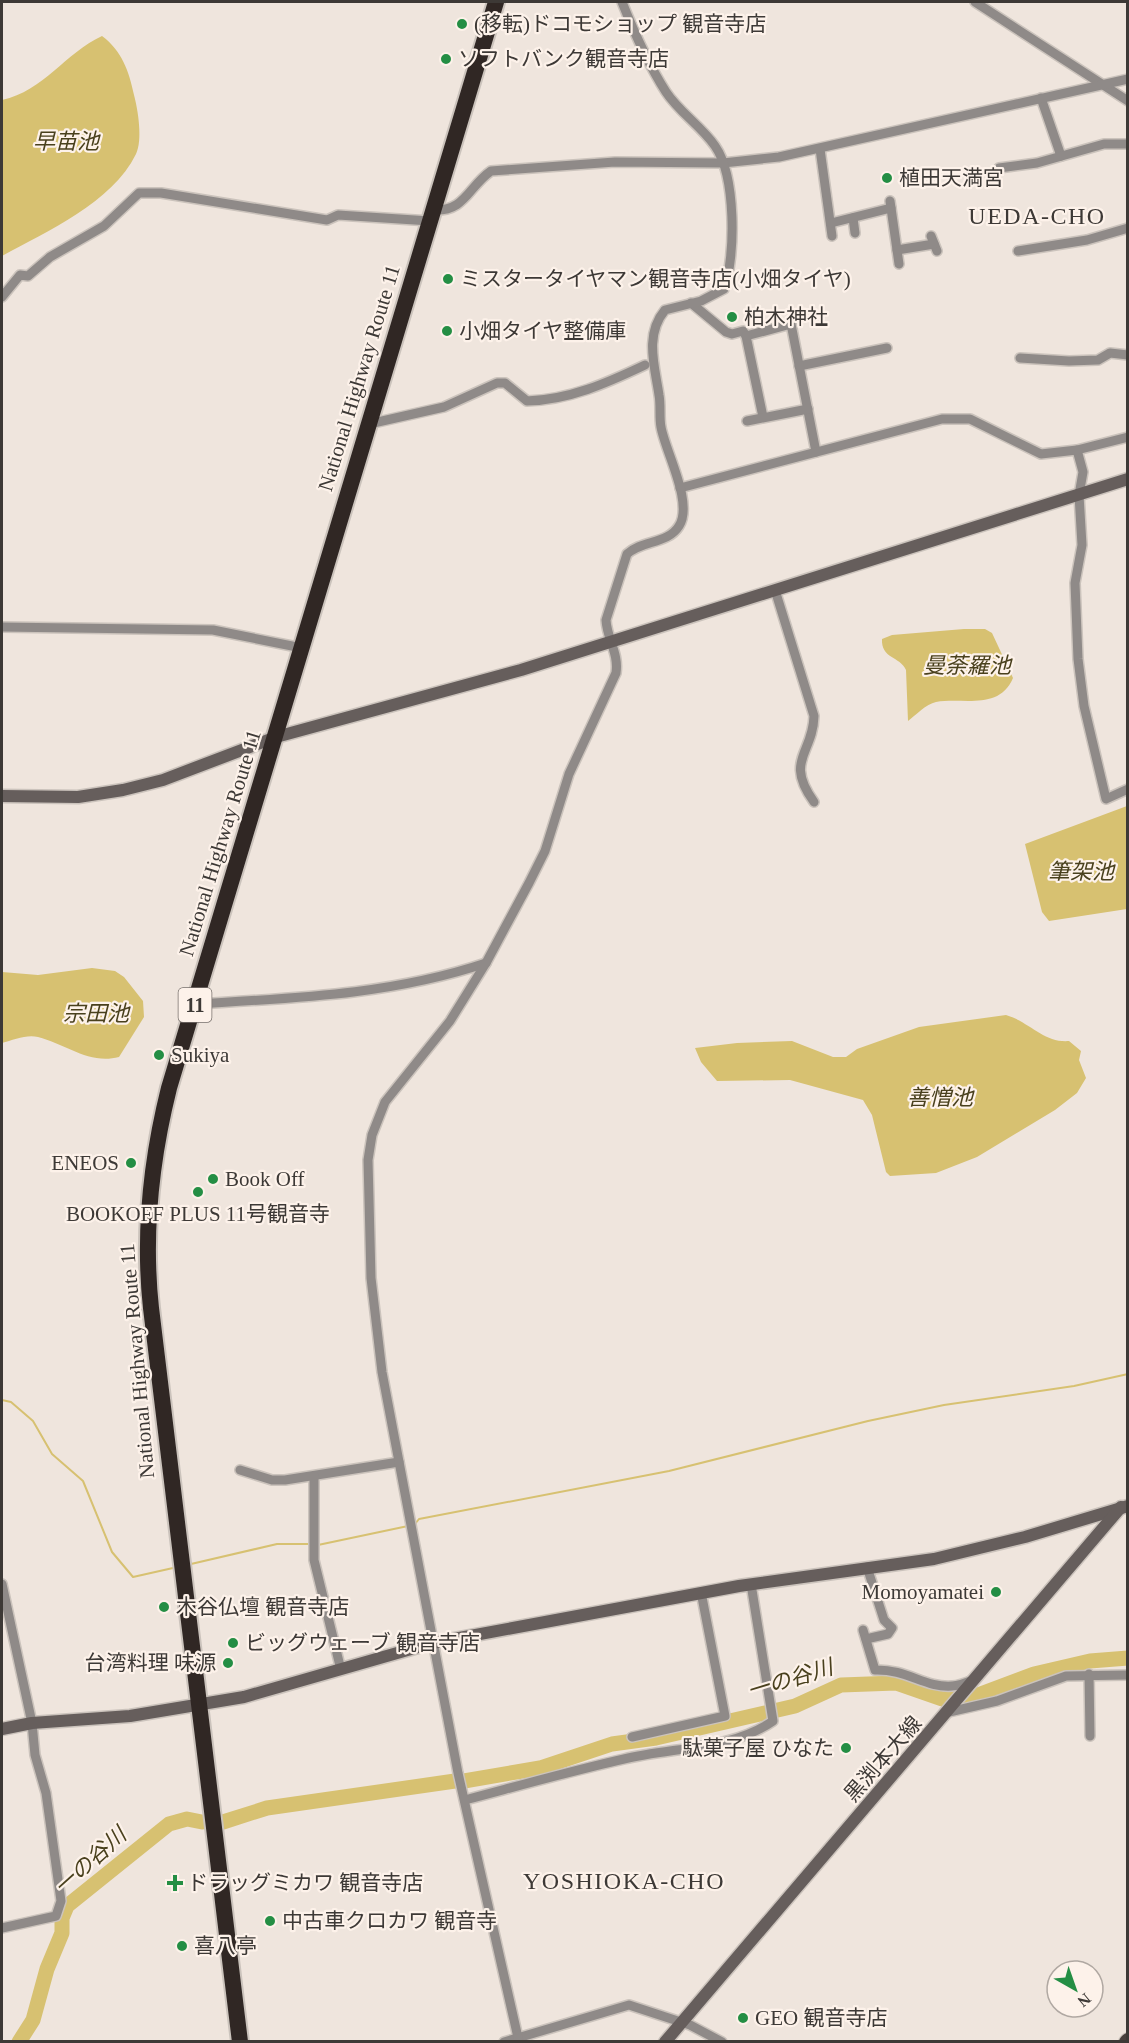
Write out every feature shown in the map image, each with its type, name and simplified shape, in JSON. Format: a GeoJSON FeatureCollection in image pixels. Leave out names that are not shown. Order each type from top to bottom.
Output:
{"type":"FeatureCollection","features":[{"type":"Feature","properties":{"kind":"highway","name":"National Highway Route 11"},"geometry":{"type":"LineString","coordinates":[[240,2042],[151,1308],[147,1247],[150,1188],[161,1119],[496,2]]}},
{"type":"Feature","properties":{"kind":"street"},"geometry":{"type":"LineString","coordinates":[[519,2040],[432,1643],[382,1372],[371,1278],[368,1160],[371,1143],[385,1102],[450,1021],[486,963],[543,856],[569,774],[616,673],[617,657],[606,620],[627,554],[635,548],[668,536],[680,525],[681,488],[661,428],[652,336],[664,310],[721,293],[726,284],[732,227],[723,163],[714,145],[665,91],[633,30],[622,2]]}},
{"type":"Feature","properties":{"kind":"street"},"geometry":{"type":"LineString","coordinates":[[975,2],[1128,101]]}},
{"type":"Feature","properties":{"kind":"street"},"geometry":{"type":"LineString","coordinates":[[2,297],[20,275],[28,276],[50,257],[104,226],[139,193],[161,194],[327,220],[338,215],[432,216],[456,207],[491,171],[615,162],[723,163],[779,157],[1128,79]]}},
{"type":"Feature","properties":{"kind":"street"},"geometry":{"type":"LineString","coordinates":[[1041,98],[1061,156]]}},
{"type":"Feature","properties":{"kind":"street"},"geometry":{"type":"LineString","coordinates":[[999,168],[1037,163],[1104,144],[1128,144]]}},
{"type":"Feature","properties":{"kind":"street"},"geometry":{"type":"LineString","coordinates":[[820,149],[832,236]]}},
{"type":"Feature","properties":{"kind":"street"},"geometry":{"type":"LineString","coordinates":[[831,223],[891,205],[899,264]]}},
{"type":"Feature","properties":{"kind":"street"},"geometry":{"type":"LineString","coordinates":[[853,218],[855,232]]}},
{"type":"Feature","properties":{"kind":"street"},"geometry":{"type":"LineString","coordinates":[[1017,251],[1087,240],[1128,228]]}},
{"type":"Feature","properties":{"kind":"street"},"geometry":{"type":"LineString","coordinates":[[897,250],[934,244]]}},
{"type":"Feature","properties":{"kind":"street"},"geometry":{"type":"LineString","coordinates":[[691,303],[726,332],[732,334],[742,331],[746,336],[763,417]]}},
{"type":"Feature","properties":{"kind":"street"},"geometry":{"type":"LineString","coordinates":[[746,336],[791,324],[816,452]]}},
{"type":"Feature","properties":{"kind":"street"},"geometry":{"type":"LineString","coordinates":[[800,366],[887,348]]}},
{"type":"Feature","properties":{"kind":"street"},"geometry":{"type":"LineString","coordinates":[[1020,358],[1069,361],[1098,360],[1110,352],[1128,355]]}},
{"type":"Feature","properties":{"kind":"street"},"geometry":{"type":"LineString","coordinates":[[369,424],[444,407],[497,383],[506,383],[527,401],[569,395],[605,384],[645,365]]}},
{"type":"Feature","properties":{"kind":"street"},"geometry":{"type":"LineString","coordinates":[[747,421],[808,409]]}},
{"type":"Feature","properties":{"kind":"street"},"geometry":{"type":"LineString","coordinates":[[681,488],[942,420],[965,418],[1001,432],[1035,452],[1077,450],[1128,437]]}},
{"type":"Feature","properties":{"kind":"street"},"geometry":{"type":"LineString","coordinates":[[1077,450],[1083,472],[1078,495],[1082,546],[1075,583],[1078,659],[1084,706],[1106,799],[1128,789]]}},
{"type":"Feature","properties":{"kind":"street"},"geometry":{"type":"LineString","coordinates":[[2,796],[55,798],[123,790],[163,780],[276,737],[611,642],[1128,479]]}},
{"type":"Feature","properties":{"kind":"street"},"geometry":{"type":"LineString","coordinates":[[774,590],[814,716],[814,726],[802,751],[800,768],[803,787],[814,802]]}},
{"type":"Feature","properties":{"kind":"street"},"geometry":{"type":"LineString","coordinates":[[2,627],[213,630],[302,648]]}},
{"type":"Feature","properties":{"kind":"street"},"geometry":{"type":"LineString","coordinates":[[195,1004],[288,999],[404,986],[486,963]]}},
{"type":"Feature","properties":{"kind":"street"},"geometry":{"type":"LineString","coordinates":[[240,1470],[272,1480],[314,1476],[399,1462]]}},
{"type":"Feature","properties":{"kind":"street"},"geometry":{"type":"LineString","coordinates":[[314,1476],[314,1560],[341,1670]]}},
{"type":"Feature","properties":{"kind":"street"},"geometry":{"type":"LineString","coordinates":[[2,1730],[32,1723],[130,1716],[243,1697],[432,1643],[701,1592],[934,1558],[994,1546],[1125,1504]]}},
{"type":"Feature","properties":{"kind":"street","name":"黒渕本大線"},"geometry":{"type":"LineString","coordinates":[[665,2042],[1125,1504]]}},
{"type":"Feature","properties":{"kind":"street"},"geometry":{"type":"LineString","coordinates":[[867,1567],[884,1620],[892,1628],[888,1634],[865,1634],[875,1670],[896,1670],[931,1684],[954,1686],[977,1678]]}},
{"type":"Feature","properties":{"kind":"street"},"geometry":{"type":"LineString","coordinates":[[2,1584],[32,1723],[35,1755],[46,1793],[61,1901],[56,1916],[2,1929]]}},
{"type":"Feature","properties":{"kind":"street"},"geometry":{"type":"LineString","coordinates":[[465,1800],[626,1758],[736,1740],[757,1732],[773,1721],[751,1584]]}},
{"type":"Feature","properties":{"kind":"street"},"geometry":{"type":"LineString","coordinates":[[632,1737],[725,1716],[701,1592]]}},
{"type":"Feature","properties":{"kind":"street"},"geometry":{"type":"LineString","coordinates":[[1089,1674],[1090,1736]]}},
{"type":"Feature","properties":{"kind":"street"},"geometry":{"type":"LineString","coordinates":[[949,1712],[997,1701],[1066,1676],[1128,1675]]}},
{"type":"Feature","properties":{"kind":"street"},"geometry":{"type":"LineString","coordinates":[[504,2042],[519,2040],[629,2005],[647,2009],[680,2024],[690,2025],[722,2042]]}},
{"type":"Feature","properties":{"kind":"water","name":"早苗池"},"geometry":{"type":"Polygon","coordinates":[[[102,36],[120,55],[130,78],[139,125],[136,154],[125,171],[95,201],[58,226],[2,256],[2,100],[30,89],[89,43],[102,36]]]}},
{"type":"Feature","properties":{"kind":"water","name":"曼荼羅池"},"geometry":{"type":"Polygon","coordinates":[[[985,629],[992,633],[1013,678],[1007,688],[990,699],[932,703],[908,721],[906,670],[900,662],[884,650],[882,639],[892,635],[985,629]]]}},
{"type":"Feature","properties":{"kind":"water","name":"筆架池"},"geometry":{"type":"Polygon","coordinates":[[[1127,806],[1127,909],[1049,921],[1042,912],[1025,844],[1127,806]]]}},
{"type":"Feature","properties":{"kind":"water","name":"宗田池"},"geometry":{"type":"Polygon","coordinates":[[[92,968],[115,971],[124,977],[143,1001],[144,1017],[119,1057],[108,1059],[88,1056],[34,1036],[2,1043],[2,972],[38,975],[92,968]]]}},
{"type":"Feature","properties":{"kind":"water","name":"善憎池"},"geometry":{"type":"Polygon","coordinates":[[[1006,1015],[1052,1039],[1069,1041],[1081,1051],[1079,1060],[1086,1078],[1077,1093],[1055,1110],[977,1157],[936,1173],[890,1176],[886,1172],[872,1115],[863,1100],[790,1080],[717,1081],[701,1062],[695,1048],[737,1043],[792,1041],[833,1057],[846,1057],[857,1049],[919,1027],[1006,1015]]]}},
{"type":"Feature","properties":{"kind":"waterway"},"geometry":{"type":"LineString","coordinates":[[415,1524],[419,1519],[669,1471],[868,1421],[944,1405],[1074,1386],[1128,1374]]}},
{"type":"Feature","properties":{"kind":"waterway"},"geometry":{"type":"LineString","coordinates":[[2,1400],[11,1402],[33,1421],[52,1454],[83,1481],[112,1552],[133,1577],[173,1568]]}},
{"type":"Feature","properties":{"kind":"waterway"},"geometry":{"type":"LineString","coordinates":[[318,1545],[408,1526]]}},
{"type":"Feature","properties":{"kind":"waterway"},"geometry":{"type":"LineString","coordinates":[[191,1564],[277,1544],[309,1544]]}},
{"type":"Feature","properties":{"kind":"waterway","name":"一の谷川"},"geometry":{"type":"LineString","coordinates":[[464,1781],[540,1768],[612,1744],[656,1738],[795,1706],[841,1685],[896,1683],[942,1699],[978,1695],[1034,1674],[1090,1661],[1128,1658]]}},
{"type":"Feature","properties":{"kind":"waterway","name":"一の谷川"},"geometry":{"type":"LineString","coordinates":[[223,1822],[267,1808],[455,1781]]}},
{"type":"Feature","properties":{"kind":"waterway","name":"一の谷川"},"geometry":{"type":"LineString","coordinates":[[19,2042],[33,2020],[47,1969],[62,1933],[62,1918],[67,1906],[169,1824],[187,1819],[202,1822]]}},
{"type":"Feature","properties":{"kind":"place","name":"(移転)ドコモショップ 観音寺店"},"geometry":{"type":"Point","coordinates":[462,24]}},
{"type":"Feature","properties":{"kind":"place","name":"ソフトバンク観音寺店"},"geometry":{"type":"Point","coordinates":[446,59]}},
{"type":"Feature","properties":{"kind":"place","name":"植田天満宮"},"geometry":{"type":"Point","coordinates":[887,178]}},
{"type":"Feature","properties":{"kind":"place","name":"ミスタータイヤマン観音寺店(小畑タイヤ)"},"geometry":{"type":"Point","coordinates":[448,279]}},
{"type":"Feature","properties":{"kind":"place","name":"柏木神社"},"geometry":{"type":"Point","coordinates":[732,317]}},
{"type":"Feature","properties":{"kind":"place","name":"小畑タイヤ整備庫"},"geometry":{"type":"Point","coordinates":[447,331]}},
{"type":"Feature","properties":{"kind":"place","name":"Sukiya"},"geometry":{"type":"Point","coordinates":[159,1055]}},
{"type":"Feature","properties":{"kind":"place","name":"ENEOS"},"geometry":{"type":"Point","coordinates":[131,1163]}},
{"type":"Feature","properties":{"kind":"place","name":"Book Off"},"geometry":{"type":"Point","coordinates":[213,1179]}},
{"type":"Feature","properties":{"kind":"place","name":"BOOKOFF PLUS 11号観音寺"},"geometry":{"type":"Point","coordinates":[198,1192]}},
{"type":"Feature","properties":{"kind":"place","name":"Momoyamatei"},"geometry":{"type":"Point","coordinates":[996,1592]}},
{"type":"Feature","properties":{"kind":"place","name":"木谷仏壇 観音寺店"},"geometry":{"type":"Point","coordinates":[164,1607]}},
{"type":"Feature","properties":{"kind":"place","name":"ビッグウェーブ 観音寺店"},"geometry":{"type":"Point","coordinates":[233,1643]}},
{"type":"Feature","properties":{"kind":"place","name":"台湾料理 味源"},"geometry":{"type":"Point","coordinates":[228,1663]}},
{"type":"Feature","properties":{"kind":"place","name":"駄菓子屋 ひなた"},"geometry":{"type":"Point","coordinates":[846,1748]}},
{"type":"Feature","properties":{"kind":"place","name":"ドラッグミカワ 観音寺店"},"geometry":{"type":"Point","coordinates":[175,1883]}},
{"type":"Feature","properties":{"kind":"place","name":"中古車クロカワ 観音寺"},"geometry":{"type":"Point","coordinates":[270,1921]}},
{"type":"Feature","properties":{"kind":"place","name":"喜八亭"},"geometry":{"type":"Point","coordinates":[182,1946]}},
{"type":"Feature","properties":{"kind":"place","name":"GEO 観音寺店"},"geometry":{"type":"Point","coordinates":[743,2018]}},
{"type":"Feature","properties":{"kind":"district","name":"UEDA-CHO"},"geometry":{"type":"Point","coordinates":[1037,216]}},
{"type":"Feature","properties":{"kind":"district","name":"YOSHIOKA-CHO"},"geometry":{"type":"Point","coordinates":[624,1881]}}]}
